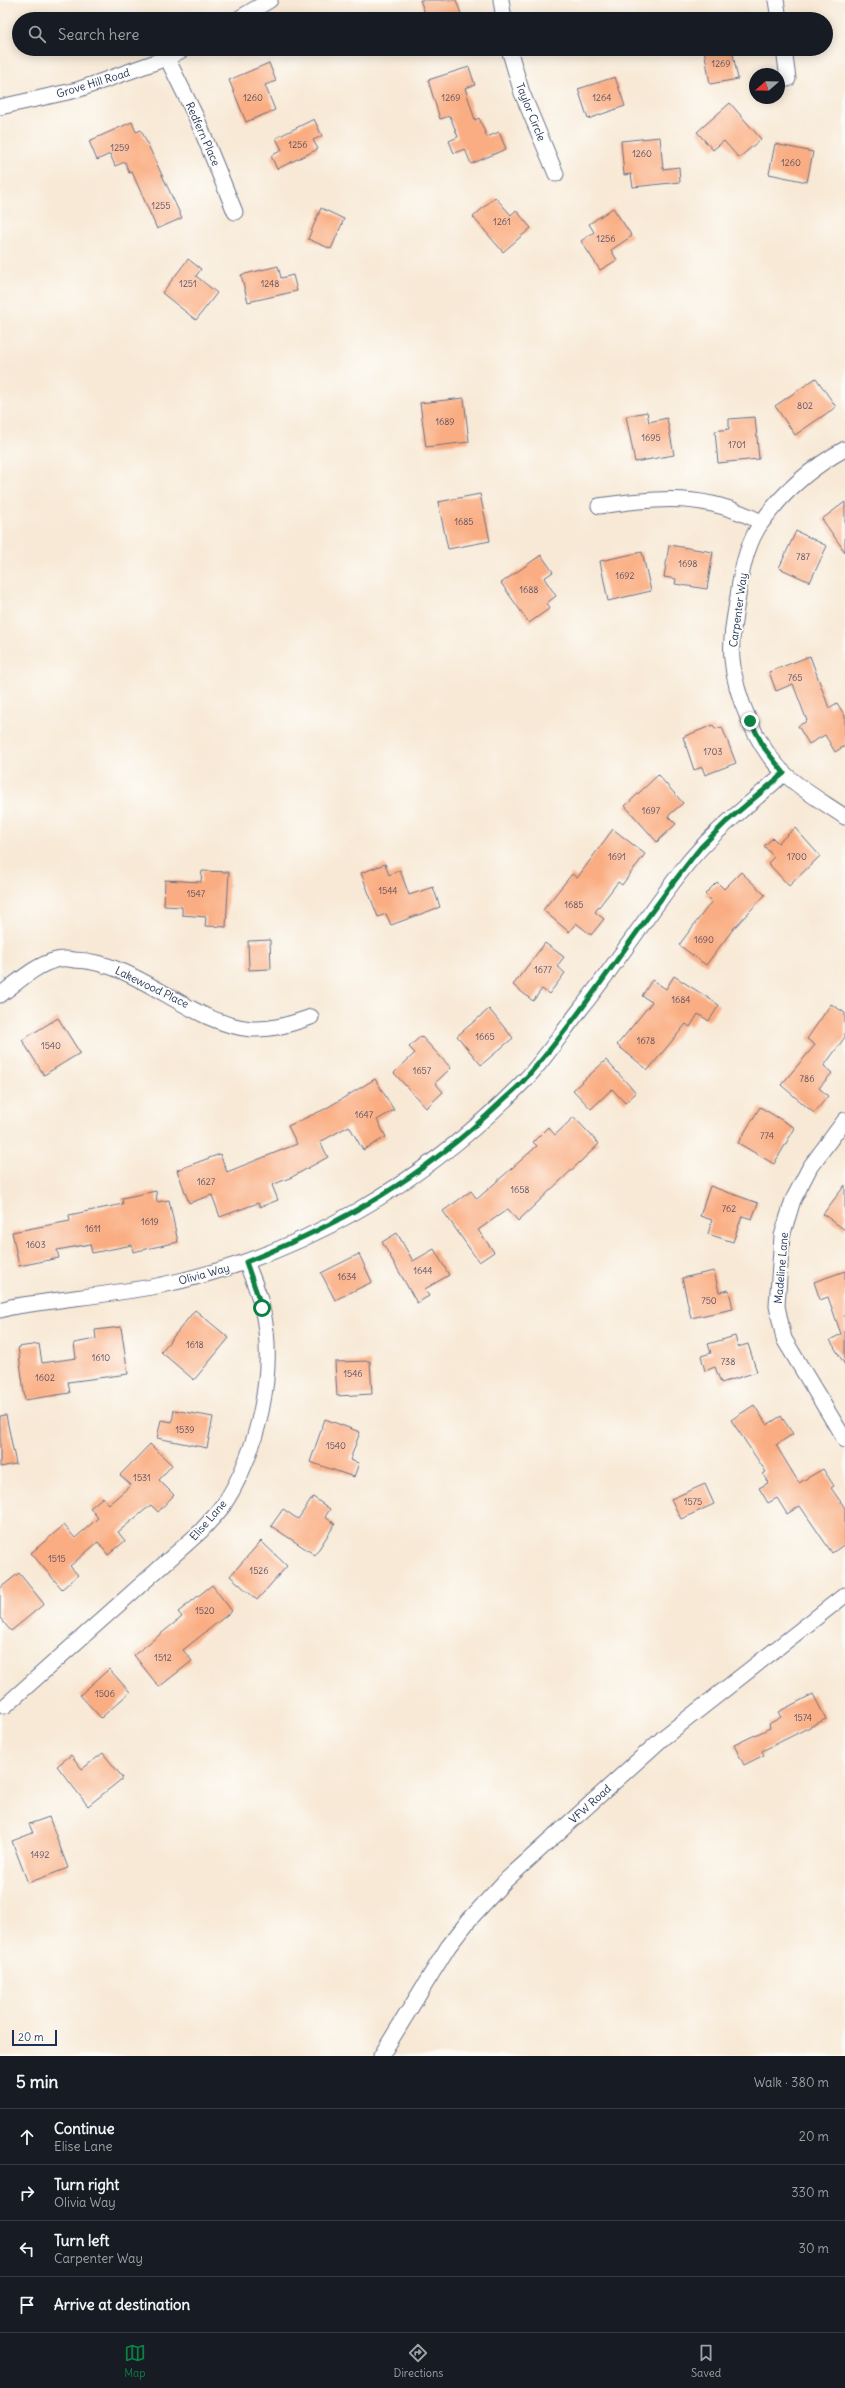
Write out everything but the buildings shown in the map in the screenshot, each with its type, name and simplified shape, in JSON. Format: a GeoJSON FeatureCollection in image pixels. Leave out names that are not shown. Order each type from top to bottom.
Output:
{"type":"FeatureCollection","features":[{"type":"Feature","properties":{"kind":"street"},"geometry":{"type":"LineString","coordinates":[[250,12],[270,0]]}},
{"type":"Feature","properties":{"kind":"street"},"geometry":{"type":"LineString","coordinates":[[501,0],[503,12]]}},
{"type":"Feature","properties":{"kind":"street"},"geometry":{"type":"LineString","coordinates":[[776,0],[779,12]]}},
{"type":"Feature","properties":{"kind":"street","name":"Grove Hill Road"},"geometry":{"type":"LineString","coordinates":[[0,107],[76,90],[171,56]]}},
{"type":"Feature","properties":{"kind":"street","name":"Taylor Circle"},"geometry":{"type":"LineString","coordinates":[[511,56],[522,93],[556,174]]}},
{"type":"Feature","properties":{"kind":"street"},"geometry":{"type":"LineString","coordinates":[[785,56],[788,79]]}},
{"type":"Feature","properties":{"kind":"street","name":"Redfern Place"},"geometry":{"type":"LineString","coordinates":[[167,58],[198,119],[235,212]]}},
{"type":"Feature","properties":{"kind":"street","name":"Carpenter Way"},"geometry":{"type":"LineString","coordinates":[[845,449],[800,480],[761,522],[749,546],[740,583],[732,659],[742,700],[750,721],[765,749],[784,773],[845,817]]}},
{"type":"Feature","properties":{"kind":"street"},"geometry":{"type":"LineString","coordinates":[[599,506],[654,499],[711,502],[738,510],[761,522]]}},
{"type":"Feature","properties":{"kind":"street","name":"Olivia Way"},"geometry":{"type":"LineString","coordinates":[[0,1310],[11,1306],[108,1294],[159,1285],[246,1262],[311,1234],[379,1199],[432,1162],[482,1120],[525,1080],[555,1044],[701,847],[726,822],[784,773]]}},
{"type":"Feature","properties":{"kind":"street","name":"Lakewood Place"},"geometry":{"type":"LineString","coordinates":[[0,995],[40,966],[57,959],[92,960],[124,972],[217,1020],[234,1026],[270,1028],[310,1017]]}},
{"type":"Feature","properties":{"kind":"street","name":"Madeline Lane"},"geometry":{"type":"LineString","coordinates":[[845,1120],[810,1167],[793,1200],[782,1236],[778,1306],[784,1339],[845,1440]]}},
{"type":"Feature","properties":{"kind":"street","name":"Elise Lane"},"geometry":{"type":"LineString","coordinates":[[5,1706],[201,1531],[222,1507],[233,1488],[254,1441],[268,1367],[262,1308],[246,1262]]}},
{"type":"Feature","properties":{"kind":"street","name":"VFW Road"},"geometry":{"type":"LineString","coordinates":[[381,2056],[448,1947],[469,1920],[505,1881],[664,1737],[845,1595]]}},
{"type":"Feature","properties":{"kind":"route"},"geometry":{"type":"LineString","coordinates":[[262,1308],[246,1262],[317,1231],[379,1199],[450,1149],[482,1120],[525,1080],[555,1044],[592,996],[611,967],[686,865],[701,847],[726,822],[767,789],[784,773],[765,749],[750,721]]}}]}
